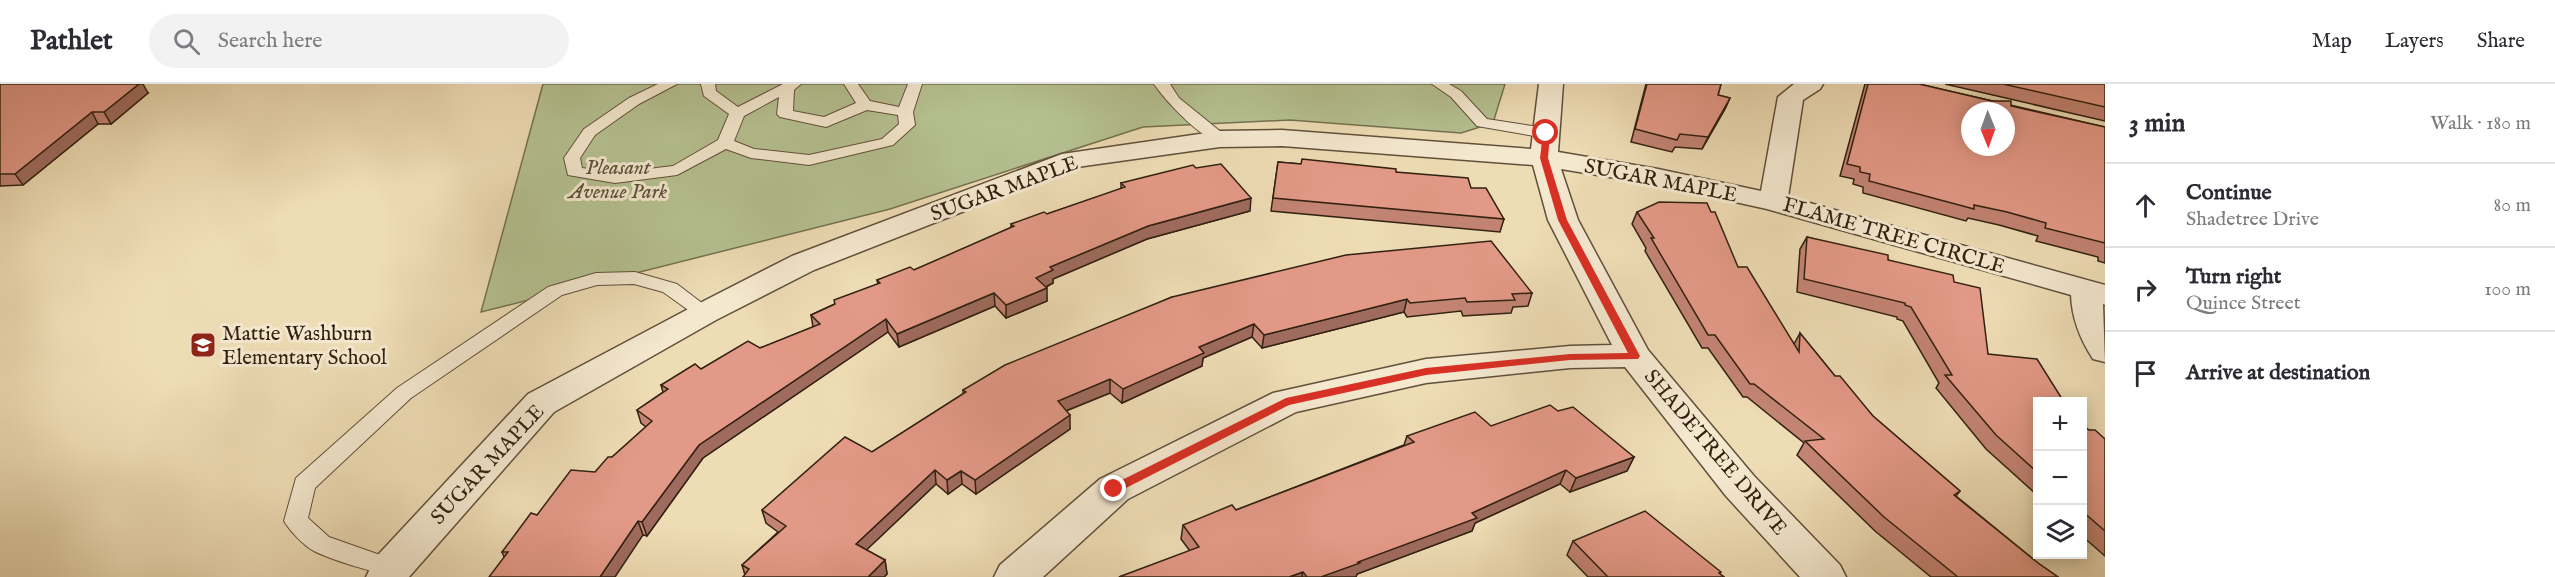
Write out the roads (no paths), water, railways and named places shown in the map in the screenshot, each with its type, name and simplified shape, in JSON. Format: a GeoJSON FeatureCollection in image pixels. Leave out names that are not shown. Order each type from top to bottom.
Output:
{"type":"FeatureCollection","features":[{"type":"Feature","properties":{"kind":"street","name":"SHADETREE DRIVE"},"geometry":{"type":"LineString","coordinates":[[1551,84],[1545,146],[1563,220],[1635,356],[1740,486],[1826,577]]}},
{"type":"Feature","properties":{"kind":"street","name":"FLAME TREE CIRCLE"},"geometry":{"type":"LineString","coordinates":[[1811,84],[1791,97],[1773,202],[2096,292]]}},
{"type":"Feature","properties":{"kind":"street","name":"SUGAR MAPLE"},"geometry":{"type":"LineString","coordinates":[[389,573],[541,403],[705,313],[803,263],[1072,160],[1220,140],[1282,138],[1545,146],[1658,177],[1773,202]]}},
{"type":"Feature","properties":{"kind":"street"},"geometry":{"type":"LineString","coordinates":[[2096,292],[2088,316],[2105,351]]}},
{"type":"Feature","properties":{"kind":"street"},"geometry":{"type":"LineString","coordinates":[[1015,577],[1114,489],[1286,402],[1426,371],[1570,357],[1635,356]]}},
{"type":"Feature","properties":{"kind":"lane"},"geometry":{"type":"LineString","coordinates":[[670,84],[634,101],[589,132],[572,158],[574,172],[615,178],[677,170],[725,143],[737,113],[791,86]]}},
{"type":"Feature","properties":{"kind":"lane"},"geometry":{"type":"LineString","coordinates":[[708,84],[709,93],[737,113]]}},
{"type":"Feature","properties":{"kind":"lane"},"geometry":{"type":"LineString","coordinates":[[851,84],[865,105]]}},
{"type":"Feature","properties":{"kind":"lane"},"geometry":{"type":"LineString","coordinates":[[725,143],[751,153],[809,160],[887,142],[907,125],[905,112],[915,84]]}},
{"type":"Feature","properties":{"kind":"lane"},"geometry":{"type":"LineString","coordinates":[[1161,84],[1174,101],[1220,140]]}},
{"type":"Feature","properties":{"kind":"lane"},"geometry":{"type":"LineString","coordinates":[[1439,84],[1456,94],[1482,123],[1545,146]]}},
{"type":"Feature","properties":{"kind":"lane"},"geometry":{"type":"LineString","coordinates":[[791,86],[785,114],[826,122],[865,105],[905,112]]}},
{"type":"Feature","properties":{"kind":"lane"},"geometry":{"type":"LineString","coordinates":[[389,573],[321,544],[296,521],[304,484],[404,393],[555,291],[596,279],[635,278],[670,288],[705,313]]}},
{"type":"Feature","properties":{"kind":"place","name":"Mattie Washburn Elementary School"},"geometry":{"type":"Point","coordinates":[203,345]}},
{"type":"Feature","properties":{"kind":"park label","name":"Pleasant Avenue Park"},"geometry":{"type":"Point","coordinates":[618,179]}}]}
